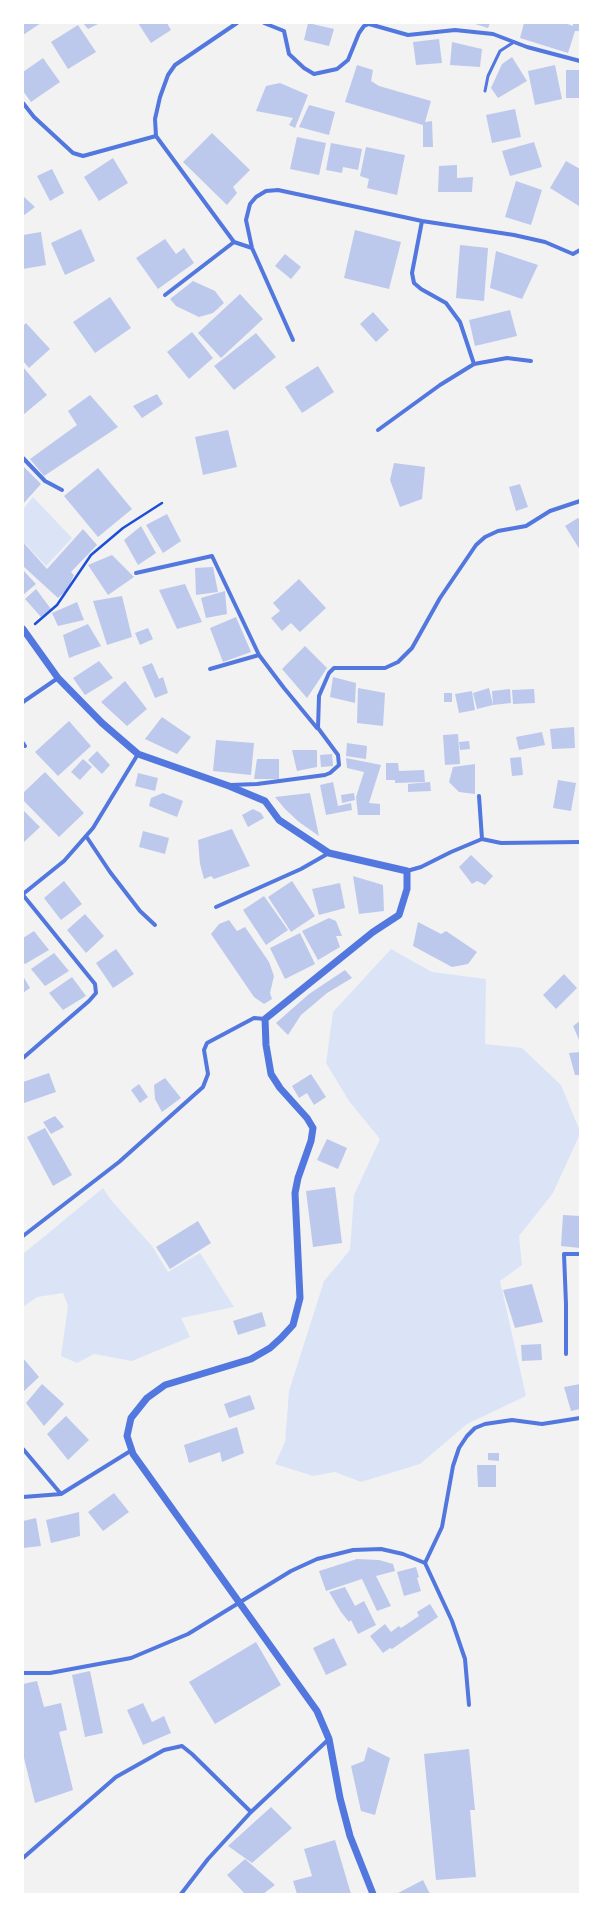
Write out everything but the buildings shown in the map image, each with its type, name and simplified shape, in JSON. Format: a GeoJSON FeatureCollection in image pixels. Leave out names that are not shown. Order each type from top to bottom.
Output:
{"type":"FeatureCollection","features":[{"type":"Feature","properties":{"kind":"street"},"geometry":{"type":"LineString","coordinates":[[237,23],[175,65],[168,75],[160,97],[155,119],[156,136],[234,242],[252,248]]}},
{"type":"Feature","properties":{"kind":"street"},"geometry":{"type":"LineString","coordinates":[[264,23],[284,31],[289,54],[304,68],[314,74],[337,70],[348,60],[359,33],[364,26],[370,24],[408,35],[455,30],[493,34],[514,42],[580,61]]}},
{"type":"Feature","properties":{"kind":"street"},"geometry":{"type":"LineString","coordinates":[[23,103],[34,117],[73,153],[83,156],[156,136]]}},
{"type":"Feature","properties":{"kind":"street"},"geometry":{"type":"LineString","coordinates":[[293,340],[252,248],[246,220],[250,204],[256,197],[266,191],[278,190],[422,221],[514,235],[545,242],[573,254],[580,250]]}},
{"type":"Feature","properties":{"kind":"street"},"geometry":{"type":"LineString","coordinates":[[422,221],[412,273],[414,282],[446,303],[460,322],[474,364]]}},
{"type":"Feature","properties":{"kind":"street"},"geometry":{"type":"LineString","coordinates":[[165,295],[234,242]]}},
{"type":"Feature","properties":{"kind":"street"},"geometry":{"type":"LineString","coordinates":[[378,430],[440,385],[474,364],[507,358],[531,361]]}},
{"type":"Feature","properties":{"kind":"street"},"geometry":{"type":"LineString","coordinates":[[23,458],[45,481],[62,490]]}},
{"type":"Feature","properties":{"kind":"street"},"geometry":{"type":"LineString","coordinates":[[318,728],[320,696],[329,672],[334,668],[385,668],[398,662],[412,648],[440,598],[476,545],[484,537],[498,531],[526,526],[550,511],[580,501]]}},
{"type":"Feature","properties":{"kind":"street"},"geometry":{"type":"LineString","coordinates":[[136,573],[212,556],[259,655],[338,755],[338,765],[330,773],[325,775],[257,784],[229,786]]}},
{"type":"Feature","properties":{"kind":"street"},"geometry":{"type":"LineString","coordinates":[[24,630],[58,678],[102,723],[138,754],[229,786],[265,801],[279,820],[329,853],[407,871],[421,867],[482,839],[501,843],[580,842]]}},
{"type":"Feature","properties":{"kind":"street"},"geometry":{"type":"LineString","coordinates":[[210,669],[259,655]]}},
{"type":"Feature","properties":{"kind":"street"},"geometry":{"type":"LineString","coordinates":[[23,702],[58,678]]}},
{"type":"Feature","properties":{"kind":"street"},"geometry":{"type":"LineString","coordinates":[[23,1058],[89,1001],[96,993],[96,984],[23,894],[64,861],[93,828],[138,754]]}},
{"type":"Feature","properties":{"kind":"street"},"geometry":{"type":"LineString","coordinates":[[479,796],[482,839]]}},
{"type":"Feature","properties":{"kind":"street"},"geometry":{"type":"LineString","coordinates":[[86,836],[114,877],[140,911],[155,925]]}},
{"type":"Feature","properties":{"kind":"street"},"geometry":{"type":"LineString","coordinates":[[216,907],[301,869],[329,853]]}},
{"type":"Feature","properties":{"kind":"street"},"geometry":{"type":"LineString","coordinates":[[23,1236],[54,1210],[118,1162],[203,1087],[208,1074],[204,1050],[207,1044],[254,1018],[266,1019],[373,932],[398,915],[407,889],[407,871]]}},
{"type":"Feature","properties":{"kind":"street"},"geometry":{"type":"LineString","coordinates":[[266,1019],[266,1045],[271,1074],[280,1088],[307,1118],[313,1128],[311,1141],[295,1193],[300,1298],[293,1325],[270,1348],[251,1359],[165,1385],[147,1398],[131,1418],[127,1436],[138,1460],[317,1711],[329,1739],[340,1798],[350,1836],[373,1894]]}},
{"type":"Feature","properties":{"kind":"street"},"geometry":{"type":"LineString","coordinates":[[566,1354],[564,1254],[580,1254]]}},
{"type":"Feature","properties":{"kind":"street"},"geometry":{"type":"LineString","coordinates":[[425,1563],[442,1527],[453,1466],[459,1448],[475,1428],[485,1424],[512,1420],[542,1424],[580,1418]]}},
{"type":"Feature","properties":{"kind":"street"},"geometry":{"type":"LineString","coordinates":[[23,1497],[61,1494],[132,1449]]}},
{"type":"Feature","properties":{"kind":"street"},"geometry":{"type":"LineString","coordinates":[[23,1450],[61,1494]]}},
{"type":"Feature","properties":{"kind":"street"},"geometry":{"type":"LineString","coordinates":[[23,1673],[50,1673],[131,1658],[188,1634],[291,1571],[317,1559],[353,1550],[381,1549],[403,1554],[425,1563],[452,1622],[465,1659],[469,1705]]}},
{"type":"Feature","properties":{"kind":"street"},"geometry":{"type":"LineString","coordinates":[[184,1893],[208,1859],[250,1812],[329,1739]]}},
{"type":"Feature","properties":{"kind":"street"},"geometry":{"type":"LineString","coordinates":[[23,1858],[116,1777],[164,1750],[182,1746],[192,1754],[250,1812]]}},
{"type":"Feature","properties":{"kind":"lane"},"geometry":{"type":"LineString","coordinates":[[485,91],[488,76],[500,51],[514,42]]}},
{"type":"Feature","properties":{"kind":"path"},"geometry":{"type":"LineString","coordinates":[[24,630],[57,605],[91,555],[123,528],[162,503]]}},
{"type":"Feature","properties":{"kind":"shaded area"},"geometry":{"type":"Polygon","coordinates":[[[33,497],[72,538],[46,566],[23,541],[23,509],[33,497]]]}},
{"type":"Feature","properties":{"kind":"shaded area"},"geometry":{"type":"Polygon","coordinates":[[[391,949],[432,972],[486,979],[485,1044],[522,1048],[561,1085],[580,1134],[553,1193],[519,1236],[522,1265],[500,1281],[526,1396],[467,1424],[420,1464],[361,1482],[335,1472],[313,1476],[275,1464],[285,1442],[289,1391],[324,1281],[350,1250],[354,1195],[380,1139],[349,1101],[326,1063],[333,1012],[391,949]]]}},
{"type":"Feature","properties":{"kind":"shaded area"},"geometry":{"type":"Polygon","coordinates":[[[103,1188],[111,1200],[152,1246],[168,1272],[200,1253],[234,1307],[181,1318],[190,1337],[132,1361],[94,1354],[77,1363],[61,1356],[68,1306],[63,1293],[37,1297],[23,1307],[23,1254],[103,1188]]]}}]}
